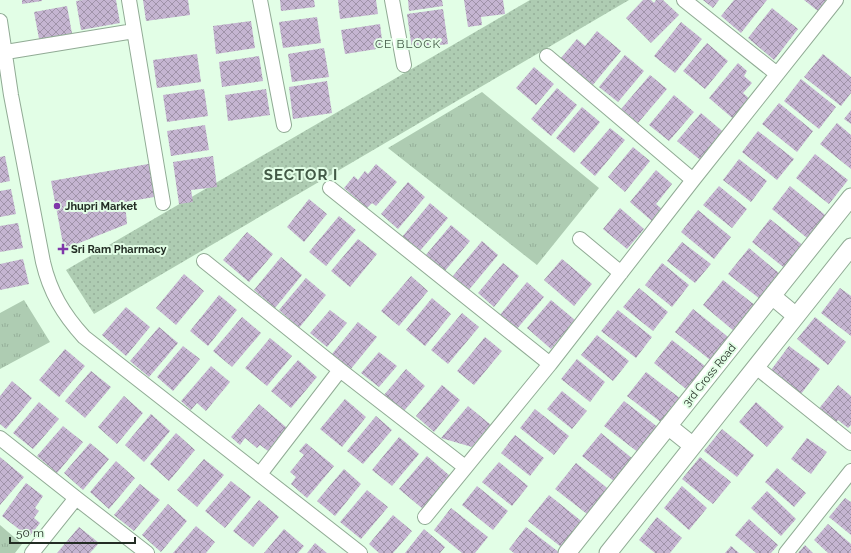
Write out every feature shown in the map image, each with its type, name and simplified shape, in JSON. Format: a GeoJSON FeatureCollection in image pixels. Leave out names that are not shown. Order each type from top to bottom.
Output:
{"type":"FeatureCollection","features":[{"type":"Feature","properties":{"kind":"street"},"geometry":{"type":"LineString","coordinates":[[129,0],[163,203]]}},
{"type":"Feature","properties":{"kind":"street"},"geometry":{"type":"LineString","coordinates":[[260,0],[284,125]]}},
{"type":"Feature","properties":{"kind":"street"},"geometry":{"type":"LineString","coordinates":[[392,0],[404,65]]}},
{"type":"Feature","properties":{"kind":"street"},"geometry":{"type":"LineString","coordinates":[[684,0],[777,74]]}},
{"type":"Feature","properties":{"kind":"street"},"geometry":{"type":"LineString","coordinates":[[425,517],[550,364],[836,0]]}},
{"type":"Feature","properties":{"kind":"street"},"geometry":{"type":"LineString","coordinates":[[0,21],[6,52],[6,96],[47,276],[50,287],[70,322],[84,337],[360,553]]}},
{"type":"Feature","properties":{"kind":"street"},"geometry":{"type":"LineString","coordinates":[[6,52],[134,31]]}},
{"type":"Feature","properties":{"kind":"street"},"geometry":{"type":"LineString","coordinates":[[547,56],[694,180]]}},
{"type":"Feature","properties":{"kind":"street"},"geometry":{"type":"LineString","coordinates":[[330,188],[550,364]]}},
{"type":"Feature","properties":{"kind":"street","name":"3rd Cross Road"},"geometry":{"type":"LineString","coordinates":[[567,553],[851,197]]}},
{"type":"Feature","properties":{"kind":"street"},"geometry":{"type":"LineString","coordinates":[[580,239],[621,273]]}},
{"type":"Feature","properties":{"kind":"street"},"geometry":{"type":"LineString","coordinates":[[608,553],[851,247]]}},
{"type":"Feature","properties":{"kind":"street"},"geometry":{"type":"LineString","coordinates":[[204,260],[340,370],[465,467]]}},
{"type":"Feature","properties":{"kind":"street"},"geometry":{"type":"LineString","coordinates":[[772,296],[796,316]]}},
{"type":"Feature","properties":{"kind":"street"},"geometry":{"type":"LineString","coordinates":[[756,367],[851,443]]}},
{"type":"Feature","properties":{"kind":"street"},"geometry":{"type":"LineString","coordinates":[[260,474],[340,370]]}},
{"type":"Feature","properties":{"kind":"street"},"geometry":{"type":"LineString","coordinates":[[668,426],[693,446]]}},
{"type":"Feature","properties":{"kind":"street"},"geometry":{"type":"LineString","coordinates":[[0,438],[147,553]]}},
{"type":"Feature","properties":{"kind":"street"},"geometry":{"type":"LineString","coordinates":[[786,553],[851,471]]}},
{"type":"Feature","properties":{"kind":"street"},"geometry":{"type":"LineString","coordinates":[[32,553],[76,498]]}},
{"type":"Feature","properties":{"kind":"green space"},"geometry":{"type":"Polygon","coordinates":[[[530,0],[629,0],[94,314],[66,270],[530,0]]]}},
{"type":"Feature","properties":{"kind":"green space"},"geometry":{"type":"Polygon","coordinates":[[[482,92],[599,188],[537,265],[388,148],[482,92]]]}},
{"type":"Feature","properties":{"kind":"green space"},"geometry":{"type":"Polygon","coordinates":[[[24,300],[50,342],[0,369],[0,313],[24,300]]]}},
{"type":"Feature","properties":{"kind":"green space"},"geometry":{"type":"Polygon","coordinates":[[[0,525],[22,544],[15,553],[0,553],[0,525]]]}},
{"type":"Feature","properties":{"kind":"building"},"geometry":{"type":"Polygon","coordinates":[[[22,0],[42,0],[42,1],[22,4],[22,0]]]}},
{"type":"Feature","properties":{"kind":"building"},"geometry":{"type":"Polygon","coordinates":[[[116,0],[120,23],[81,30],[76,1],[116,0]]]}},
{"type":"Feature","properties":{"kind":"building"},"geometry":{"type":"Polygon","coordinates":[[[143,0],[188,0],[190,15],[146,21],[143,0]]]}},
{"type":"Feature","properties":{"kind":"building"},"geometry":{"type":"Polygon","coordinates":[[[280,0],[314,0],[315,7],[281,11],[280,0]]]}},
{"type":"Feature","properties":{"kind":"building"},"geometry":{"type":"Polygon","coordinates":[[[338,0],[376,0],[378,14],[340,19],[338,0]]]}},
{"type":"Feature","properties":{"kind":"building"},"geometry":{"type":"Polygon","coordinates":[[[408,0],[442,0],[443,6],[409,11],[408,0]]]}},
{"type":"Feature","properties":{"kind":"building"},"geometry":{"type":"Polygon","coordinates":[[[464,0],[503,0],[505,14],[481,17],[482,25],[468,27],[464,0]]]}},
{"type":"Feature","properties":{"kind":"building"},"geometry":{"type":"Polygon","coordinates":[[[643,0],[651,0],[654,3],[656,0],[663,0],[679,15],[651,43],[626,18],[643,0]]]}},
{"type":"Feature","properties":{"kind":"building"},"geometry":{"type":"Polygon","coordinates":[[[703,0],[719,0],[713,8],[703,0]]]}},
{"type":"Feature","properties":{"kind":"building"},"geometry":{"type":"Polygon","coordinates":[[[734,0],[767,0],[741,33],[721,16],[734,0]]]}},
{"type":"Feature","properties":{"kind":"building"},"geometry":{"type":"Polygon","coordinates":[[[804,0],[834,0],[823,15],[804,0]]]}},
{"type":"Feature","properties":{"kind":"building"},"geometry":{"type":"Polygon","coordinates":[[[67,6],[73,39],[40,44],[34,12],[67,6]]]}},
{"type":"Feature","properties":{"kind":"building"},"geometry":{"type":"Polygon","coordinates":[[[772,8],[798,29],[774,60],[748,38],[772,8]]]}},
{"type":"Feature","properties":{"kind":"building"},"geometry":{"type":"Polygon","coordinates":[[[443,9],[448,44],[412,49],[407,14],[443,9]]]}},
{"type":"Feature","properties":{"kind":"building"},"geometry":{"type":"Polygon","coordinates":[[[317,17],[321,43],[283,48],[279,22],[317,17]]]}},
{"type":"Feature","properties":{"kind":"building"},"geometry":{"type":"Polygon","coordinates":[[[251,21],[255,48],[216,54],[213,26],[251,21]]]}},
{"type":"Feature","properties":{"kind":"building"},"geometry":{"type":"Polygon","coordinates":[[[681,22],[702,39],[675,73],[654,56],[681,22]]]}},
{"type":"Feature","properties":{"kind":"building"},"geometry":{"type":"Polygon","coordinates":[[[380,24],[383,48],[345,54],[341,30],[380,24]]]}},
{"type":"Feature","properties":{"kind":"building"},"geometry":{"type":"Polygon","coordinates":[[[597,31],[621,51],[592,86],[560,59],[577,39],[585,46],[597,31]]]}},
{"type":"Feature","properties":{"kind":"building"},"geometry":{"type":"Polygon","coordinates":[[[707,43],[728,61],[705,89],[683,71],[707,43]]]}},
{"type":"Feature","properties":{"kind":"building"},"geometry":{"type":"Polygon","coordinates":[[[324,48],[329,77],[292,82],[288,54],[324,48]]]}},
{"type":"Feature","properties":{"kind":"building"},"geometry":{"type":"Polygon","coordinates":[[[197,54],[201,82],[157,88],[153,60],[197,54]]]}},
{"type":"Feature","properties":{"kind":"building"},"geometry":{"type":"Polygon","coordinates":[[[823,54],[851,77],[851,93],[841,106],[804,77],[823,54]]]}},
{"type":"Feature","properties":{"kind":"building"},"geometry":{"type":"Polygon","coordinates":[[[625,55],[644,71],[618,102],[599,87],[625,55]]]}},
{"type":"Feature","properties":{"kind":"building"},"geometry":{"type":"Polygon","coordinates":[[[259,56],[263,81],[222,87],[219,62],[259,56]]]}},
{"type":"Feature","properties":{"kind":"building"},"geometry":{"type":"Polygon","coordinates":[[[738,63],[747,71],[744,76],[752,83],[743,93],[753,102],[737,122],[709,98],[738,63]]]}},
{"type":"Feature","properties":{"kind":"building"},"geometry":{"type":"Polygon","coordinates":[[[534,67],[554,84],[536,105],[516,88],[534,67]]]}},
{"type":"Feature","properties":{"kind":"building"},"geometry":{"type":"Polygon","coordinates":[[[650,75],[667,89],[638,123],[621,109],[650,75]]]}},
{"type":"Feature","properties":{"kind":"building"},"geometry":{"type":"Polygon","coordinates":[[[801,79],[836,107],[819,129],[784,101],[801,79]]]}},
{"type":"Feature","properties":{"kind":"building"},"geometry":{"type":"Polygon","coordinates":[[[327,81],[332,113],[293,119],[289,87],[327,81]]]}},
{"type":"Feature","properties":{"kind":"building"},"geometry":{"type":"Polygon","coordinates":[[[557,88],[577,105],[551,136],[531,119],[557,88]]]}},
{"type":"Feature","properties":{"kind":"building"},"geometry":{"type":"Polygon","coordinates":[[[204,89],[208,116],[167,122],[163,95],[204,89]]]}},
{"type":"Feature","properties":{"kind":"building"},"geometry":{"type":"Polygon","coordinates":[[[266,89],[270,115],[228,121],[225,95],[266,89]]]}},
{"type":"Feature","properties":{"kind":"building"},"geometry":{"type":"Polygon","coordinates":[[[674,95],[694,112],[669,141],[649,125],[674,95]]]}},
{"type":"Feature","properties":{"kind":"building"},"geometry":{"type":"Polygon","coordinates":[[[779,103],[813,131],[797,152],[762,124],[779,103]]]}},
{"type":"Feature","properties":{"kind":"building"},"geometry":{"type":"Polygon","coordinates":[[[582,107],[600,122],[574,153],[556,138],[582,107]]]}},
{"type":"Feature","properties":{"kind":"building"},"geometry":{"type":"Polygon","coordinates":[[[851,110],[851,124],[844,119],[851,110]]]}},
{"type":"Feature","properties":{"kind":"building"},"geometry":{"type":"Polygon","coordinates":[[[701,113],[727,135],[704,163],[677,141],[701,113]]]}},
{"type":"Feature","properties":{"kind":"building"},"geometry":{"type":"Polygon","coordinates":[[[837,123],[851,135],[851,169],[820,144],[837,123]]]}},
{"type":"Feature","properties":{"kind":"building"},"geometry":{"type":"Polygon","coordinates":[[[205,125],[209,150],[171,156],[167,131],[205,125]]]}},
{"type":"Feature","properties":{"kind":"building"},"geometry":{"type":"Polygon","coordinates":[[[610,128],[625,140],[595,176],[580,163],[610,128]]]}},
{"type":"Feature","properties":{"kind":"building"},"geometry":{"type":"Polygon","coordinates":[[[758,131],[794,159],[777,180],[742,152],[758,131]]]}},
{"type":"Feature","properties":{"kind":"building"},"geometry":{"type":"Polygon","coordinates":[[[633,147],[650,161],[625,192],[608,177],[633,147]]]}},
{"type":"Feature","properties":{"kind":"building"},"geometry":{"type":"Polygon","coordinates":[[[815,154],[848,180],[829,204],[796,178],[815,154]]]}},
{"type":"Feature","properties":{"kind":"building"},"geometry":{"type":"Polygon","coordinates":[[[5,156],[10,181],[0,183],[0,157],[5,156]]]}},
{"type":"Feature","properties":{"kind":"building"},"geometry":{"type":"Polygon","coordinates":[[[213,156],[217,187],[191,190],[193,202],[179,204],[173,162],[213,156]]]}},
{"type":"Feature","properties":{"kind":"building"},"geometry":{"type":"Polygon","coordinates":[[[739,159],[767,181],[751,202],[723,180],[739,159]]]}},
{"type":"Feature","properties":{"kind":"building"},"geometry":{"type":"Polygon","coordinates":[[[154,163],[160,196],[125,202],[127,224],[64,249],[51,181],[154,163]]]}},
{"type":"Feature","properties":{"kind":"building"},"geometry":{"type":"Polygon","coordinates":[[[376,164],[397,182],[376,206],[372,203],[367,208],[344,188],[354,176],[358,180],[365,171],[368,174],[376,164]]]}},
{"type":"Feature","properties":{"kind":"building"},"geometry":{"type":"Polygon","coordinates":[[[656,170],[672,184],[656,204],[663,210],[653,222],[630,202],[656,170]]]}},
{"type":"Feature","properties":{"kind":"building"},"geometry":{"type":"Polygon","coordinates":[[[408,182],[425,197],[398,229],[381,214],[408,182]]]}},
{"type":"Feature","properties":{"kind":"building"},"geometry":{"type":"Polygon","coordinates":[[[719,186],[747,209],[732,228],[703,205],[719,186]]]}},
{"type":"Feature","properties":{"kind":"building"},"geometry":{"type":"Polygon","coordinates":[[[790,186],[830,219],[812,242],[772,209],[790,186]]]}},
{"type":"Feature","properties":{"kind":"building"},"geometry":{"type":"Polygon","coordinates":[[[11,189],[16,214],[0,217],[0,191],[11,189]]]}},
{"type":"Feature","properties":{"kind":"building"},"geometry":{"type":"Polygon","coordinates":[[[309,199],[327,214],[304,242],[287,227],[309,199]]]}},
{"type":"Feature","properties":{"kind":"building"},"geometry":{"type":"Polygon","coordinates":[[[430,203],[448,218],[419,252],[402,237],[430,203]]]}},
{"type":"Feature","properties":{"kind":"building"},"geometry":{"type":"Polygon","coordinates":[[[620,208],[644,229],[627,249],[603,229],[620,208]]]}},
{"type":"Feature","properties":{"kind":"building"},"geometry":{"type":"Polygon","coordinates":[[[698,210],[731,237],[714,259],[681,232],[698,210]]]}},
{"type":"Feature","properties":{"kind":"building"},"geometry":{"type":"Polygon","coordinates":[[[339,216],[356,230],[326,266],[309,252],[339,216]]]}},
{"type":"Feature","properties":{"kind":"building"},"geometry":{"type":"Polygon","coordinates":[[[770,219],[805,247],[787,270],[752,242],[770,219]]]}},
{"type":"Feature","properties":{"kind":"building"},"geometry":{"type":"Polygon","coordinates":[[[18,223],[23,248],[0,252],[0,226],[18,223]]]}},
{"type":"Feature","properties":{"kind":"building"},"geometry":{"type":"Polygon","coordinates":[[[451,225],[470,241],[444,272],[425,256],[451,225]]]}},
{"type":"Feature","properties":{"kind":"building"},"geometry":{"type":"Polygon","coordinates":[[[247,232],[273,254],[249,282],[223,260],[247,232]]]}},
{"type":"Feature","properties":{"kind":"building"},"geometry":{"type":"Polygon","coordinates":[[[358,239],[377,254],[350,287],[331,271],[358,239]]]}},
{"type":"Feature","properties":{"kind":"building"},"geometry":{"type":"Polygon","coordinates":[[[482,241],[498,255],[468,291],[452,277],[482,241]]]}},
{"type":"Feature","properties":{"kind":"building"},"geometry":{"type":"Polygon","coordinates":[[[682,242],[711,264],[695,283],[667,261],[682,242]]]}},
{"type":"Feature","properties":{"kind":"building"},"geometry":{"type":"Polygon","coordinates":[[[749,248],[780,274],[760,299],[728,274],[749,248]]]}},
{"type":"Feature","properties":{"kind":"building"},"geometry":{"type":"Polygon","coordinates":[[[281,257],[302,275],[275,308],[254,290],[281,257]]]}},
{"type":"Feature","properties":{"kind":"building"},"geometry":{"type":"Polygon","coordinates":[[[23,259],[29,284],[0,290],[0,264],[23,259]]]}},
{"type":"Feature","properties":{"kind":"building"},"geometry":{"type":"Polygon","coordinates":[[[562,259],[592,284],[574,306],[544,280],[562,259]]]}},
{"type":"Feature","properties":{"kind":"building"},"geometry":{"type":"Polygon","coordinates":[[[503,263],[519,276],[494,307],[478,293],[503,263]]]}},
{"type":"Feature","properties":{"kind":"building"},"geometry":{"type":"Polygon","coordinates":[[[662,263],[689,285],[672,307],[645,285],[662,263]]]}},
{"type":"Feature","properties":{"kind":"building"},"geometry":{"type":"Polygon","coordinates":[[[184,274],[204,291],[176,325],[156,308],[184,274]]]}},
{"type":"Feature","properties":{"kind":"building"},"geometry":{"type":"Polygon","coordinates":[[[411,276],[428,291],[399,326],[381,311],[411,276]]]}},
{"type":"Feature","properties":{"kind":"building"},"geometry":{"type":"Polygon","coordinates":[[[306,278],[326,295],[299,328],[279,310],[306,278]]]}},
{"type":"Feature","properties":{"kind":"building"},"geometry":{"type":"Polygon","coordinates":[[[723,280],[756,306],[735,332],[703,305],[723,280]]]}},
{"type":"Feature","properties":{"kind":"building"},"geometry":{"type":"Polygon","coordinates":[[[527,282],[544,297],[516,330],[499,316],[527,282]]]}},
{"type":"Feature","properties":{"kind":"building"},"geometry":{"type":"Polygon","coordinates":[[[639,288],[668,312],[653,331],[623,307],[639,288]]]}},
{"type":"Feature","properties":{"kind":"building"},"geometry":{"type":"Polygon","coordinates":[[[840,288],[851,296],[851,336],[821,313],[840,288]]]}},
{"type":"Feature","properties":{"kind":"building"},"geometry":{"type":"Polygon","coordinates":[[[219,295],[237,310],[208,346],[190,331],[219,295]]]}},
{"type":"Feature","properties":{"kind":"building"},"geometry":{"type":"Polygon","coordinates":[[[432,298],[451,314],[425,346],[406,330],[432,298]]]}},
{"type":"Feature","properties":{"kind":"building"},"geometry":{"type":"Polygon","coordinates":[[[551,300],[575,320],[551,349],[527,328],[551,300]]]}},
{"type":"Feature","properties":{"kind":"building"},"geometry":{"type":"Polygon","coordinates":[[[126,307],[150,327],[126,356],[102,335],[126,307]]]}},
{"type":"Feature","properties":{"kind":"building"},"geometry":{"type":"Polygon","coordinates":[[[693,309],[732,340],[714,363],[675,332],[693,309]]]}},
{"type":"Feature","properties":{"kind":"building"},"geometry":{"type":"Polygon","coordinates":[[[330,310],[347,323],[327,347],[310,333],[330,310]]]}},
{"type":"Feature","properties":{"kind":"building"},"geometry":{"type":"Polygon","coordinates":[[[618,310],[652,337],[636,358],[601,331],[618,310]]]}},
{"type":"Feature","properties":{"kind":"building"},"geometry":{"type":"Polygon","coordinates":[[[462,313],[479,327],[448,364],[431,350],[462,313]]]}},
{"type":"Feature","properties":{"kind":"building"},"geometry":{"type":"Polygon","coordinates":[[[242,317],[261,333],[232,367],[213,351],[242,317]]]}},
{"type":"Feature","properties":{"kind":"building"},"geometry":{"type":"Polygon","coordinates":[[[815,317],[846,342],[828,365],[797,339],[815,317]]]}},
{"type":"Feature","properties":{"kind":"building"},"geometry":{"type":"Polygon","coordinates":[[[358,322],[377,337],[350,370],[332,354],[358,322]]]}},
{"type":"Feature","properties":{"kind":"building"},"geometry":{"type":"Polygon","coordinates":[[[159,327],[178,343],[149,377],[130,361],[159,327]]]}},
{"type":"Feature","properties":{"kind":"building"},"geometry":{"type":"Polygon","coordinates":[[[597,335],[629,361],[613,381],[581,355],[597,335]]]}},
{"type":"Feature","properties":{"kind":"building"},"geometry":{"type":"Polygon","coordinates":[[[485,337],[502,351],[474,385],[457,371],[485,337]]]}},
{"type":"Feature","properties":{"kind":"building"},"geometry":{"type":"Polygon","coordinates":[[[270,338],[292,356],[267,386],[245,368],[270,338]]]}},
{"type":"Feature","properties":{"kind":"building"},"geometry":{"type":"Polygon","coordinates":[[[672,340],[710,370],[691,393],[654,363],[672,340]]]}},
{"type":"Feature","properties":{"kind":"building"},"geometry":{"type":"Polygon","coordinates":[[[183,346],[200,359],[173,391],[157,377],[183,346]]]}},
{"type":"Feature","properties":{"kind":"building"},"geometry":{"type":"Polygon","coordinates":[[[789,346],[820,369],[801,394],[771,370],[789,346]]]}},
{"type":"Feature","properties":{"kind":"building"},"geometry":{"type":"Polygon","coordinates":[[[65,349],[85,366],[59,397],[39,380],[65,349]]]}},
{"type":"Feature","properties":{"kind":"building"},"geometry":{"type":"Polygon","coordinates":[[[379,352],[397,366],[379,387],[361,373],[379,352]]]}},
{"type":"Feature","properties":{"kind":"building"},"geometry":{"type":"Polygon","coordinates":[[[577,359],[605,382],[590,402],[561,379],[577,359]]]}},
{"type":"Feature","properties":{"kind":"building"},"geometry":{"type":"Polygon","coordinates":[[[298,360],[317,377],[291,408],[271,391],[298,360]]]}},
{"type":"Feature","properties":{"kind":"building"},"geometry":{"type":"Polygon","coordinates":[[[211,366],[230,382],[206,411],[197,403],[191,410],[181,401],[211,366]]]}},
{"type":"Feature","properties":{"kind":"building"},"geometry":{"type":"Polygon","coordinates":[[[406,369],[425,386],[404,411],[384,395],[406,369]]]}},
{"type":"Feature","properties":{"kind":"building"},"geometry":{"type":"Polygon","coordinates":[[[91,371],[111,387],[85,418],[65,401],[91,371]]]}},
{"type":"Feature","properties":{"kind":"building"},"geometry":{"type":"Polygon","coordinates":[[[646,372],[681,399],[662,423],[627,396],[646,372]]]}},
{"type":"Feature","properties":{"kind":"building"},"geometry":{"type":"Polygon","coordinates":[[[12,381],[32,398],[6,429],[0,424],[0,396],[12,381]]]}},
{"type":"Feature","properties":{"kind":"building"},"geometry":{"type":"Polygon","coordinates":[[[442,385],[460,400],[434,432],[416,416],[442,385]]]}},
{"type":"Feature","properties":{"kind":"building"},"geometry":{"type":"Polygon","coordinates":[[[838,385],[851,396],[851,425],[848,428],[838,420],[833,426],[817,411],[838,385]]]}},
{"type":"Feature","properties":{"kind":"building"},"geometry":{"type":"Polygon","coordinates":[[[562,391],[587,411],[572,429],[547,409],[562,391]]]}},
{"type":"Feature","properties":{"kind":"building"},"geometry":{"type":"Polygon","coordinates":[[[124,396],[143,413],[117,444],[98,427],[124,396]]]}},
{"type":"Feature","properties":{"kind":"building"},"geometry":{"type":"Polygon","coordinates":[[[345,399],[366,417],[342,447],[320,429],[345,399]]]}},
{"type":"Feature","properties":{"kind":"building"},"geometry":{"type":"Polygon","coordinates":[[[624,401],[659,428],[639,453],[604,426],[624,401]]]}},
{"type":"Feature","properties":{"kind":"building"},"geometry":{"type":"Polygon","coordinates":[[[39,402],[59,419],[33,449],[13,433],[39,402]]]}},
{"type":"Feature","properties":{"kind":"building"},"geometry":{"type":"Polygon","coordinates":[[[756,402],[784,427],[767,447],[739,422],[756,402]]]}},
{"type":"Feature","properties":{"kind":"building"},"geometry":{"type":"Polygon","coordinates":[[[259,404],[287,428],[268,451],[260,445],[257,448],[245,438],[240,445],[231,437],[259,404]]]}},
{"type":"Feature","properties":{"kind":"building"},"geometry":{"type":"Polygon","coordinates":[[[468,406],[491,425],[472,447],[441,438],[468,406]]]}},
{"type":"Feature","properties":{"kind":"building"},"geometry":{"type":"Polygon","coordinates":[[[535,409],[569,436],[554,455],[520,428],[535,409]]]}},
{"type":"Feature","properties":{"kind":"building"},"geometry":{"type":"Polygon","coordinates":[[[151,414],[170,431],[144,462],[125,445],[151,414]]]}},
{"type":"Feature","properties":{"kind":"building"},"geometry":{"type":"Polygon","coordinates":[[[376,416],[392,430],[363,464],[347,451],[376,416]]]}},
{"type":"Feature","properties":{"kind":"building"},"geometry":{"type":"Polygon","coordinates":[[[63,426],[83,442],[57,473],[37,456],[63,426]]]}},
{"type":"Feature","properties":{"kind":"building"},"geometry":{"type":"Polygon","coordinates":[[[722,429],[754,455],[737,477],[704,451],[722,429]]]}},
{"type":"Feature","properties":{"kind":"building"},"geometry":{"type":"Polygon","coordinates":[[[176,433],[195,450],[169,481],[150,464],[176,433]]]}},
{"type":"Feature","properties":{"kind":"building"},"geometry":{"type":"Polygon","coordinates":[[[601,433],[633,459],[615,482],[582,456],[601,433]]]}},
{"type":"Feature","properties":{"kind":"building"},"geometry":{"type":"Polygon","coordinates":[[[515,435],[544,458],[530,476],[501,453],[515,435]]]}},
{"type":"Feature","properties":{"kind":"building"},"geometry":{"type":"Polygon","coordinates":[[[399,437],[419,454],[392,486],[372,470],[399,437]]]}},
{"type":"Feature","properties":{"kind":"building"},"geometry":{"type":"Polygon","coordinates":[[[807,438],[827,452],[811,474],[791,459],[807,438]]]}},
{"type":"Feature","properties":{"kind":"building"},"geometry":{"type":"Polygon","coordinates":[[[90,443],[109,459],[83,490],[64,473],[90,443]]]}},
{"type":"Feature","properties":{"kind":"building"},"geometry":{"type":"Polygon","coordinates":[[[306,443],[334,466],[307,498],[291,484],[296,477],[290,472],[304,455],[299,451],[306,443]]]}},
{"type":"Feature","properties":{"kind":"building"},"geometry":{"type":"Polygon","coordinates":[[[427,456],[450,476],[423,509],[399,489],[427,456]]]}},
{"type":"Feature","properties":{"kind":"building"},"geometry":{"type":"Polygon","coordinates":[[[0,457],[24,477],[0,505],[0,457]]]}},
{"type":"Feature","properties":{"kind":"building"},"geometry":{"type":"Polygon","coordinates":[[[700,457],[731,482],[713,504],[682,479],[700,457]]]}},
{"type":"Feature","properties":{"kind":"building"},"geometry":{"type":"Polygon","coordinates":[[[204,459],[224,475],[197,507],[177,490],[204,459]]]}},
{"type":"Feature","properties":{"kind":"building"},"geometry":{"type":"Polygon","coordinates":[[[116,461],[135,478],[109,509],[90,492],[116,461]]]}},
{"type":"Feature","properties":{"kind":"building"},"geometry":{"type":"Polygon","coordinates":[[[499,462],[528,486],[512,506],[482,482],[499,462]]]}},
{"type":"Feature","properties":{"kind":"building"},"geometry":{"type":"Polygon","coordinates":[[[576,463],[611,491],[591,517],[555,489],[576,463]]]}},
{"type":"Feature","properties":{"kind":"building"},"geometry":{"type":"Polygon","coordinates":[[[777,468],[806,493],[794,507],[765,482],[777,468]]]}},
{"type":"Feature","properties":{"kind":"building"},"geometry":{"type":"Polygon","coordinates":[[[344,469],[361,484],[335,516],[317,501],[344,469]]]}},
{"type":"Feature","properties":{"kind":"building"},"geometry":{"type":"Polygon","coordinates":[[[231,481],[251,497],[225,528],[205,511],[231,481]]]}},
{"type":"Feature","properties":{"kind":"building"},"geometry":{"type":"Polygon","coordinates":[[[26,483],[43,496],[35,508],[39,511],[34,518],[40,523],[29,537],[2,516],[26,483]]]}},
{"type":"Feature","properties":{"kind":"building"},"geometry":{"type":"Polygon","coordinates":[[[140,484],[160,500],[134,531],[114,515],[140,484]]]}},
{"type":"Feature","properties":{"kind":"building"},"geometry":{"type":"Polygon","coordinates":[[[477,486],[508,511],[493,530],[462,505],[477,486]]]}},
{"type":"Feature","properties":{"kind":"building"},"geometry":{"type":"Polygon","coordinates":[[[682,486],[707,508],[689,530],[664,508],[682,486]]]}},
{"type":"Feature","properties":{"kind":"building"},"geometry":{"type":"Polygon","coordinates":[[[367,490],[388,507],[361,539],[340,522],[367,490]]]}},
{"type":"Feature","properties":{"kind":"building"},"geometry":{"type":"Polygon","coordinates":[[[767,491],[796,519],[781,536],[751,508],[767,491]]]}},
{"type":"Feature","properties":{"kind":"building"},"geometry":{"type":"Polygon","coordinates":[[[549,495],[585,524],[565,550],[528,521],[549,495]]]}},
{"type":"Feature","properties":{"kind":"building"},"geometry":{"type":"Polygon","coordinates":[[[845,498],[851,502],[851,535],[829,517],[845,498]]]}},
{"type":"Feature","properties":{"kind":"building"},"geometry":{"type":"Polygon","coordinates":[[[259,500],[279,517],[253,547],[233,531],[259,500]]]}},
{"type":"Feature","properties":{"kind":"building"},"geometry":{"type":"Polygon","coordinates":[[[168,504],[187,521],[161,552],[142,535],[168,504]]]}},
{"type":"Feature","properties":{"kind":"building"},"geometry":{"type":"Polygon","coordinates":[[[451,508],[488,537],[475,553],[462,553],[434,530],[451,508]]]}},
{"type":"Feature","properties":{"kind":"building"},"geometry":{"type":"Polygon","coordinates":[[[393,515],[412,531],[393,553],[379,553],[369,544],[393,515]]]}},
{"type":"Feature","properties":{"kind":"building"},"geometry":{"type":"Polygon","coordinates":[[[657,517],[682,538],[670,553],[655,553],[639,540],[657,517]]]}},
{"type":"Feature","properties":{"kind":"building"},"geometry":{"type":"Polygon","coordinates":[[[749,519],[778,545],[771,553],[756,553],[735,535],[749,519]]]}},
{"type":"Feature","properties":{"kind":"building"},"geometry":{"type":"Polygon","coordinates":[[[828,524],[851,544],[851,553],[828,553],[814,540],[828,524]]]}},
{"type":"Feature","properties":{"kind":"building"},"geometry":{"type":"Polygon","coordinates":[[[196,526],[215,542],[206,553],[173,553],[196,526]]]}},
{"type":"Feature","properties":{"kind":"building"},"geometry":{"type":"Polygon","coordinates":[[[79,527],[99,543],[90,553],[57,553],[79,527]]]}},
{"type":"Feature","properties":{"kind":"building"},"geometry":{"type":"Polygon","coordinates":[[[526,527],[560,553],[514,553],[509,549],[526,527]]]}},
{"type":"Feature","properties":{"kind":"building"},"geometry":{"type":"Polygon","coordinates":[[[284,529],[304,546],[298,553],[264,553],[284,529]]]}},
{"type":"Feature","properties":{"kind":"building"},"geometry":{"type":"Polygon","coordinates":[[[424,529],[445,547],[440,553],[405,553],[424,529]]]}},
{"type":"Feature","properties":{"kind":"building"},"geometry":{"type":"Polygon","coordinates":[[[315,543],[327,553],[307,553],[315,543]]]}},
{"type":"Feature","properties":{"kind":"building"},"geometry":{"type":"Polygon","coordinates":[[[805,545],[813,553],[798,553],[805,545]]]}},
{"type":"Feature","properties":{"kind":"building"},"geometry":{"type":"Polygon","coordinates":[[[731,546],[739,553],[725,553],[731,546]]]}},
{"type":"Feature","properties":{"kind":"place","name":"Jhupri Market"},"geometry":{"type":"Point","coordinates":[57,206]}},
{"type":"Feature","properties":{"kind":"place","name":"Sri Ram Pharmacy"},"geometry":{"type":"Point","coordinates":[63,249]}},
{"type":"Feature","properties":{"kind":"district","name":"CE BLOCK"},"geometry":{"type":"Point","coordinates":[408,44]}},
{"type":"Feature","properties":{"kind":"district","name":"SECTOR I"},"geometry":{"type":"Point","coordinates":[301,175]}}]}
